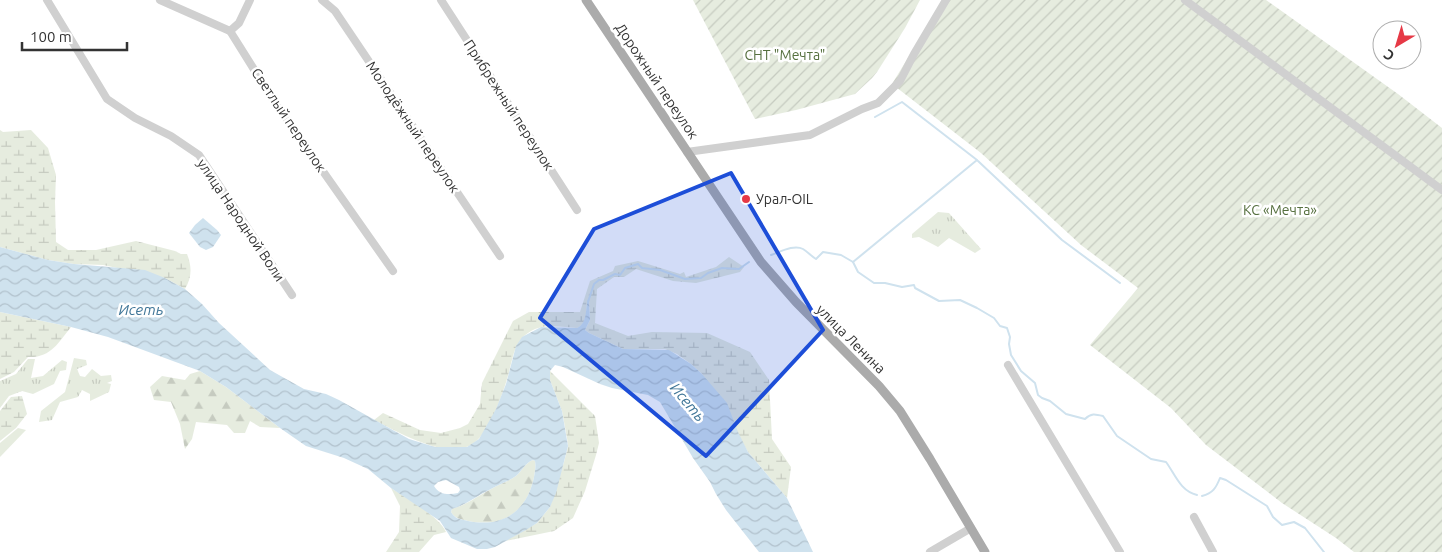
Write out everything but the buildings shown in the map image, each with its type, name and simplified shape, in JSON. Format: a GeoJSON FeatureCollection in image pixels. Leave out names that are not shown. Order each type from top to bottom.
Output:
{"type":"FeatureCollection","features":[{"type":"Feature","properties":{"kind":"main road","name":"Дорожный переулок"},"geometry":{"type":"LineString","coordinates":[[586,0],[687,152]]}},
{"type":"Feature","properties":{"kind":"main road","name":"улица Ленина"},"geometry":{"type":"LineString","coordinates":[[687,152],[761,262],[796,302],[874,381],[900,411],[985,552]]}},
{"type":"Feature","properties":{"kind":"street","name":"улица Народной Воли"},"geometry":{"type":"LineString","coordinates":[[47,0],[107,100],[135,118],[171,136],[199,155],[292,295]]}},
{"type":"Feature","properties":{"kind":"street"},"geometry":{"type":"LineString","coordinates":[[160,0],[230,31],[239,23],[250,0]]}},
{"type":"Feature","properties":{"kind":"street","name":"Молодёжный переулок"},"geometry":{"type":"LineString","coordinates":[[322,0],[335,11],[500,256]]}},
{"type":"Feature","properties":{"kind":"street","name":"Прибрежный переулок"},"geometry":{"type":"LineString","coordinates":[[441,0],[577,210]]}},
{"type":"Feature","properties":{"kind":"street"},"geometry":{"type":"LineString","coordinates":[[687,152],[810,135],[878,103],[900,81],[946,0]]}},
{"type":"Feature","properties":{"kind":"street"},"geometry":{"type":"LineString","coordinates":[[1185,0],[1442,190]]}},
{"type":"Feature","properties":{"kind":"street","name":"Светлый переулок"},"geometry":{"type":"LineString","coordinates":[[230,31],[275,103],[393,271]]}},
{"type":"Feature","properties":{"kind":"street"},"geometry":{"type":"LineString","coordinates":[[1008,365],[1120,552]]}},
{"type":"Feature","properties":{"kind":"street"},"geometry":{"type":"LineString","coordinates":[[1194,517],[1213,552]]}},
{"type":"Feature","properties":{"kind":"street"},"geometry":{"type":"LineString","coordinates":[[930,552],[971,528]]}},
{"type":"Feature","properties":{"kind":"highlighted area"},"geometry":{"type":"Polygon","coordinates":[[[731,173],[823,330],[706,456],[540,318],[594,229],[731,173]]]}},
{"type":"Feature","properties":{"kind":"green space","name":"СНТ \"Мечта\""},"geometry":{"type":"Polygon","coordinates":[[[693,0],[920,0],[877,72],[855,94],[755,119],[693,0]]]}},
{"type":"Feature","properties":{"kind":"green space","name":"КС «Мечта»"},"geometry":{"type":"Polygon","coordinates":[[[943,0],[1266,0],[1398,94],[1442,128],[1442,552],[1354,552],[1282,503],[1206,445],[1171,408],[1090,345],[1138,288],[1081,245],[981,153],[892,84],[943,0]]]}},
{"type":"Feature","properties":{"kind":"green space"},"geometry":{"type":"Polygon","coordinates":[[[0,130],[3,132],[31,130],[48,148],[56,175],[56,242],[68,250],[96,250],[136,241],[187,254],[190,272],[185,289],[165,278],[103,265],[74,264],[48,260],[0,247],[0,130]]]}},
{"type":"Feature","properties":{"kind":"green space"},"geometry":{"type":"Polygon","coordinates":[[[938,212],[949,213],[981,249],[975,253],[949,238],[938,247],[919,237],[912,238],[912,234],[938,212]]]}},
{"type":"Feature","properties":{"kind":"green space"},"geometry":{"type":"Polygon","coordinates":[[[729,257],[744,267],[740,272],[696,283],[673,281],[636,269],[624,277],[614,277],[597,289],[595,323],[628,336],[652,332],[707,333],[750,352],[769,380],[772,439],[791,467],[787,498],[748,452],[702,374],[677,354],[665,349],[623,349],[589,333],[585,330],[590,320],[589,301],[583,324],[577,328],[540,327],[523,337],[514,352],[496,411],[486,430],[474,443],[464,448],[438,447],[410,438],[374,420],[383,413],[420,430],[441,433],[460,428],[468,424],[480,404],[482,383],[513,321],[529,312],[580,312],[590,281],[613,271],[615,266],[638,261],[680,274],[684,272],[686,277],[716,267],[729,257]]]}},
{"type":"Feature","properties":{"kind":"green space"},"geometry":{"type":"Polygon","coordinates":[[[0,312],[71,327],[58,344],[48,352],[36,357],[28,357],[14,372],[0,379],[0,312]]]}},
{"type":"Feature","properties":{"kind":"green space"},"geometry":{"type":"Polygon","coordinates":[[[74,358],[86,360],[87,365],[77,369],[80,376],[85,377],[92,369],[101,376],[111,375],[112,381],[107,383],[111,384],[109,392],[90,401],[90,394],[82,390],[78,397],[60,402],[52,420],[39,422],[41,411],[65,392],[74,358]]]}},
{"type":"Feature","properties":{"kind":"green space"},"geometry":{"type":"Polygon","coordinates":[[[28,359],[35,359],[31,378],[43,376],[62,360],[67,362],[66,370],[60,371],[54,384],[33,394],[22,391],[9,396],[0,408],[0,381],[16,374],[28,359]]]}},
{"type":"Feature","properties":{"kind":"green space"},"geometry":{"type":"Polygon","coordinates":[[[200,371],[226,387],[280,428],[260,427],[250,421],[245,433],[234,433],[227,425],[196,422],[192,439],[185,449],[180,424],[171,402],[154,400],[150,387],[162,376],[185,380],[190,374],[200,371]]]}},
{"type":"Feature","properties":{"kind":"green space"},"geometry":{"type":"Polygon","coordinates":[[[550,371],[595,416],[599,443],[596,455],[585,491],[573,518],[554,531],[505,541],[537,523],[550,507],[564,462],[568,446],[567,438],[562,411],[550,380],[550,371]]]}},
{"type":"Feature","properties":{"kind":"green space"},"geometry":{"type":"Polygon","coordinates":[[[22,396],[27,414],[16,428],[0,441],[0,411],[11,397],[22,396]]]}},
{"type":"Feature","properties":{"kind":"green space"},"geometry":{"type":"Polygon","coordinates":[[[18,428],[26,430],[0,457],[0,443],[18,428]]]}},
{"type":"Feature","properties":{"kind":"green space"},"geometry":{"type":"Polygon","coordinates":[[[533,460],[535,461],[535,469],[531,489],[526,500],[512,515],[492,522],[481,523],[458,518],[451,512],[452,509],[513,478],[533,460]]]}},
{"type":"Feature","properties":{"kind":"green space"},"geometry":{"type":"Polygon","coordinates":[[[391,488],[430,514],[446,532],[434,535],[419,552],[386,552],[399,532],[400,506],[391,488]]]}},
{"type":"Feature","properties":{"kind":"water"},"geometry":{"type":"Polygon","coordinates":[[[203,218],[221,235],[213,247],[206,250],[200,247],[189,233],[203,218]]]}},
{"type":"Feature","properties":{"kind":"water","name":"Исеть"},"geometry":{"type":"Polygon","coordinates":[[[0,247],[48,260],[145,270],[185,289],[270,370],[304,389],[326,394],[339,400],[409,439],[435,447],[467,447],[479,439],[496,409],[506,384],[516,346],[522,337],[541,327],[577,328],[581,326],[585,319],[588,299],[590,320],[585,330],[589,333],[623,349],[669,350],[691,364],[702,374],[727,403],[748,452],[787,498],[813,552],[759,552],[726,510],[660,402],[648,395],[600,384],[563,367],[555,365],[550,371],[550,380],[562,411],[568,446],[556,493],[550,507],[537,523],[526,530],[495,547],[477,549],[451,538],[440,521],[391,488],[368,469],[344,458],[306,446],[226,387],[200,371],[108,337],[0,312],[0,247]],[[533,460],[513,478],[452,509],[451,512],[458,518],[480,523],[492,522],[511,515],[526,500],[531,489],[535,469],[535,461],[533,460]],[[446,480],[438,482],[434,486],[436,489],[444,494],[458,493],[459,487],[446,480]]]}},
{"type":"Feature","properties":{"kind":"waterway"},"geometry":{"type":"LineString","coordinates":[[853,262],[977,160],[902,102],[875,117]]}},
{"type":"Feature","properties":{"kind":"waterway"},"geometry":{"type":"LineString","coordinates":[[978,161],[1062,240],[1120,283]]}},
{"type":"Feature","properties":{"kind":"waterway"},"geometry":{"type":"LineString","coordinates":[[771,255],[795,247],[803,249],[816,259],[823,252],[841,255],[853,262],[858,272],[874,283],[885,283],[902,287],[914,285],[915,288],[939,301],[960,300],[977,308],[994,318],[1000,326],[1007,328],[1010,337],[1011,355],[1021,371],[1035,383],[1038,395],[1050,401],[1066,414],[1085,419],[1093,414],[1103,416],[1117,436],[1151,459],[1166,462],[1178,482],[1186,490],[1197,495]]}},
{"type":"Feature","properties":{"kind":"waterway"},"geometry":{"type":"LineString","coordinates":[[588,302],[594,284],[599,280],[615,274],[620,275],[625,268],[638,264],[642,268],[660,270],[685,279],[701,278],[708,273],[722,268],[739,269],[749,262]]}},
{"type":"Feature","properties":{"kind":"waterway"},"geometry":{"type":"LineString","coordinates":[[1202,496],[1214,490],[1220,478],[1226,480],[1267,506],[1273,517],[1282,525],[1294,522],[1305,528],[1324,552]]}},
{"type":"Feature","properties":{"kind":"place","name":"Урал-OIL"},"geometry":{"type":"Point","coordinates":[746,199]}}]}
